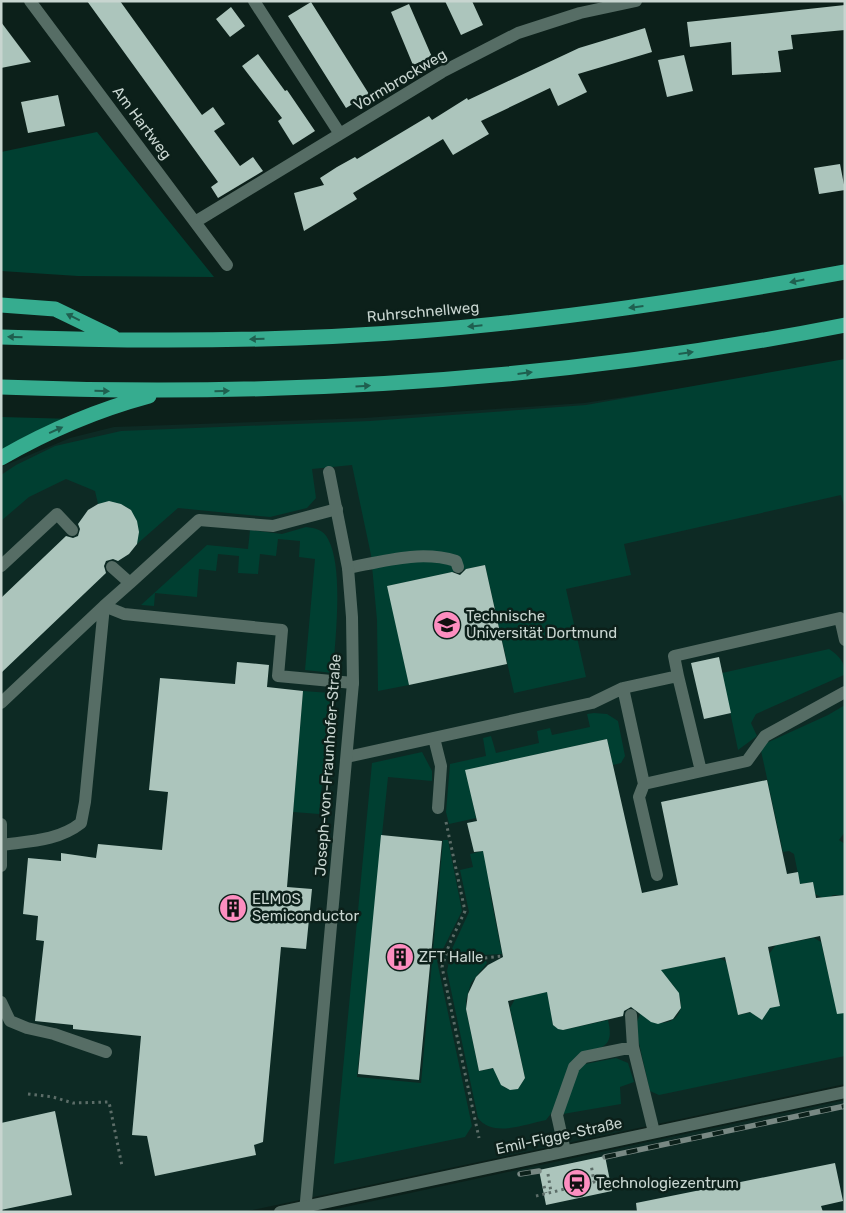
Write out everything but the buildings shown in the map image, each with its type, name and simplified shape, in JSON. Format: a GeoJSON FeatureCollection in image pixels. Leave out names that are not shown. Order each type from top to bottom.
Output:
{"type":"FeatureCollection","features":[{"type":"Feature","properties":{"kind":"highway","name":"Ruhrschnellweg"},"geometry":{"type":"LineString","coordinates":[[1,337],[211,341],[428,330],[657,304],[845,272]]}},
{"type":"Feature","properties":{"kind":"highway"},"geometry":{"type":"LineString","coordinates":[[1,305],[55,309],[116,339]]}},
{"type":"Feature","properties":{"kind":"highway"},"geometry":{"type":"LineString","coordinates":[[1,387],[173,392],[315,388],[496,376],[715,349],[845,325]]}},
{"type":"Feature","properties":{"kind":"highway"},"geometry":{"type":"LineString","coordinates":[[1,458],[47,434],[101,411],[133,401],[173,392]]}},
{"type":"Feature","properties":{"kind":"street"},"geometry":{"type":"LineString","coordinates":[[254,1],[340,134]]}},
{"type":"Feature","properties":{"kind":"street","name":"Vormbrockweg"},"geometry":{"type":"LineString","coordinates":[[195,222],[442,72],[518,33],[580,14],[636,1]]}},
{"type":"Feature","properties":{"kind":"street","name":"Am Hartweg"},"geometry":{"type":"LineString","coordinates":[[35,3],[227,265]]}},
{"type":"Feature","properties":{"kind":"street","name":"Joseph-von-Fraunhofer-Straße"},"geometry":{"type":"LineString","coordinates":[[305,1209],[353,683],[352,617],[348,568],[330,472]]}},
{"type":"Feature","properties":{"kind":"street"},"geometry":{"type":"LineString","coordinates":[[1,703],[199,520],[273,526],[337,509]]}},
{"type":"Feature","properties":{"kind":"street"},"geometry":{"type":"LineString","coordinates":[[1,566],[57,514],[72,530]]}},
{"type":"Feature","properties":{"kind":"street"},"geometry":{"type":"LineString","coordinates":[[348,568],[403,558],[440,556],[456,561],[458,566]]}},
{"type":"Feature","properties":{"kind":"street"},"geometry":{"type":"LineString","coordinates":[[112,567],[130,583]]}},
{"type":"Feature","properties":{"kind":"street"},"geometry":{"type":"LineString","coordinates":[[104,606],[124,614],[282,630],[278,676],[353,683]]}},
{"type":"Feature","properties":{"kind":"street"},"geometry":{"type":"LineString","coordinates":[[1,845],[49,839],[68,833],[81,823],[85,802],[104,606]]}},
{"type":"Feature","properties":{"kind":"street"},"geometry":{"type":"LineString","coordinates":[[701,771],[674,656],[840,618],[845,640]]}},
{"type":"Feature","properties":{"kind":"street"},"geometry":{"type":"LineString","coordinates":[[347,756],[592,703],[623,688],[678,676]]}},
{"type":"Feature","properties":{"kind":"street"},"geometry":{"type":"LineString","coordinates":[[623,688],[644,784],[639,798],[657,875]]}},
{"type":"Feature","properties":{"kind":"street"},"geometry":{"type":"LineString","coordinates":[[644,784],[747,761],[765,736],[845,692]]}},
{"type":"Feature","properties":{"kind":"street"},"geometry":{"type":"LineString","coordinates":[[434,738],[441,766],[438,808]]}},
{"type":"Feature","properties":{"kind":"street"},"geometry":{"type":"LineString","coordinates":[[1,824],[1,866]]}},
{"type":"Feature","properties":{"kind":"street"},"geometry":{"type":"LineString","coordinates":[[1,1002],[10,1021],[106,1052]]}},
{"type":"Feature","properties":{"kind":"street"},"geometry":{"type":"LineString","coordinates":[[631,1015],[633,1047],[654,1132]]}},
{"type":"Feature","properties":{"kind":"street"},"geometry":{"type":"LineString","coordinates":[[565,1151],[557,1115],[574,1067],[584,1057],[633,1047]]}},
{"type":"Feature","properties":{"kind":"street","name":"Emil-Figge-Straße"},"geometry":{"type":"LineString","coordinates":[[280,1212],[305,1209],[565,1151],[845,1092]]}},
{"type":"Feature","properties":{"kind":"path"},"geometry":{"type":"LineString","coordinates":[[438,808],[445,817],[465,911],[442,967],[479,1138]]}},
{"type":"Feature","properties":{"kind":"path"},"geometry":{"type":"LineString","coordinates":[[446,954],[485,958],[502,956]]}},
{"type":"Feature","properties":{"kind":"path"},"geometry":{"type":"LineString","coordinates":[[28,1094],[53,1097],[74,1103],[109,1102],[122,1166]]}},
{"type":"Feature","properties":{"kind":"path"},"geometry":{"type":"LineString","coordinates":[[548,1174],[552,1192],[536,1196],[594,1182],[590,1164]]}},
{"type":"Feature","properties":{"kind":"path"},"geometry":{"type":"LineString","coordinates":[[544,1186],[546,1193]]}},
{"type":"Feature","properties":{"kind":"shaded area"},"geometry":{"type":"Polygon","coordinates":[[[827,367],[845,441],[845,1084],[243,1212],[1,1212],[1,467],[70,438],[114,427],[364,418],[584,403],[827,367]]]}},
{"type":"Feature","properties":{"kind":"shaded area"},"geometry":{"type":"Polygon","coordinates":[[[845,1100],[845,1212],[322,1212],[708,1129],[845,1100]]]}},
{"type":"Feature","properties":{"kind":"green space"},"geometry":{"type":"Polygon","coordinates":[[[97,132],[214,277],[78,276],[1,271],[1,152],[97,132]]]}},
{"type":"Feature","properties":{"kind":"green space"},"geometry":{"type":"Polygon","coordinates":[[[845,359],[845,509],[841,495],[624,544],[631,575],[566,589],[586,677],[514,693],[485,565],[388,586],[409,685],[378,691],[377,620],[371,555],[352,465],[312,469],[316,498],[307,508],[270,517],[178,508],[137,544],[131,510],[115,503],[98,504],[95,491],[66,479],[29,497],[1,521],[1,475],[16,465],[55,446],[121,431],[370,421],[586,405],[845,359]]]}},
{"type":"Feature","properties":{"kind":"green space"},"geometry":{"type":"Polygon","coordinates":[[[1,417],[74,419],[1,450],[1,417]]]}},
{"type":"Feature","properties":{"kind":"green space"},"geometry":{"type":"Polygon","coordinates":[[[306,527],[324,533],[333,552],[336,568],[337,624],[333,673],[305,670],[315,559],[299,557],[300,541],[278,539],[276,556],[260,554],[258,574],[238,573],[239,556],[218,554],[216,571],[199,569],[197,597],[155,593],[154,606],[141,605],[207,545],[248,549],[250,530],[282,534],[306,527]]]}},
{"type":"Feature","properties":{"kind":"green space"},"geometry":{"type":"Polygon","coordinates":[[[829,649],[841,660],[844,666],[844,675],[756,714],[751,723],[757,736],[738,750],[722,673],[829,649]]]}},
{"type":"Feature","properties":{"kind":"green space"},"geometry":{"type":"Polygon","coordinates":[[[303,691],[331,693],[319,814],[293,812],[303,691]]]}},
{"type":"Feature","properties":{"kind":"green space"},"geometry":{"type":"Polygon","coordinates":[[[845,705],[845,832],[839,840],[845,844],[845,895],[833,895],[826,900],[815,894],[813,882],[800,884],[794,854],[789,851],[783,852],[760,746],[828,715],[845,705]]]}},
{"type":"Feature","properties":{"kind":"green space"},"geometry":{"type":"Polygon","coordinates":[[[587,714],[607,714],[618,721],[625,756],[621,763],[613,765],[607,739],[466,770],[476,818],[449,824],[446,812],[450,764],[486,756],[483,738],[491,736],[496,753],[539,743],[537,731],[550,728],[552,735],[590,727],[587,714]]]}},
{"type":"Feature","properties":{"kind":"green space"},"geometry":{"type":"Polygon","coordinates":[[[422,752],[432,771],[432,781],[388,777],[357,1077],[421,1083],[443,840],[448,840],[462,911],[437,961],[472,1126],[465,1137],[334,1164],[372,763],[422,752]]]}},
{"type":"Feature","properties":{"kind":"green space"},"geometry":{"type":"Polygon","coordinates":[[[483,851],[492,887],[489,888],[502,954],[482,955],[451,951],[469,912],[460,870],[473,867],[470,854],[483,851]]]}},
{"type":"Feature","properties":{"kind":"green space"},"geometry":{"type":"Polygon","coordinates":[[[814,938],[821,942],[833,994],[845,991],[845,1056],[659,1095],[650,1091],[635,1026],[641,1012],[655,1022],[663,1023],[676,1018],[680,1012],[681,1005],[676,989],[660,970],[719,958],[727,962],[738,1015],[753,1012],[762,1020],[767,1009],[780,1005],[769,954],[776,945],[814,938]]]}},
{"type":"Feature","properties":{"kind":"green space"},"geometry":{"type":"Polygon","coordinates":[[[450,957],[486,961],[487,963],[471,983],[466,1000],[466,1009],[479,1071],[495,1068],[498,1079],[505,1088],[518,1089],[525,1078],[510,1008],[515,999],[551,991],[550,1007],[553,1025],[563,1030],[608,1020],[610,1028],[609,1040],[602,1047],[583,1053],[553,1111],[546,1120],[510,1128],[501,1128],[484,1124],[478,1118],[447,971],[450,957]]]}},
{"type":"Feature","properties":{"kind":"green space"},"geometry":{"type":"Polygon","coordinates":[[[616,1058],[628,1063],[634,1082],[620,1087],[621,1104],[563,1114],[575,1072],[585,1064],[616,1058]]]}},
{"type":"Feature","properties":{"kind":"railway"},"geometry":{"type":"LineString","coordinates":[[605,1157],[845,1106]]}},
{"type":"Feature","properties":{"kind":"railway"},"geometry":{"type":"LineString","coordinates":[[520,1174],[539,1171]]}},
{"type":"Feature","properties":{"kind":"place","name":"Technische Universität Dortmund"},"geometry":{"type":"Point","coordinates":[447,625]}},
{"type":"Feature","properties":{"kind":"place","name":"ELMOS Semiconductor"},"geometry":{"type":"Point","coordinates":[233,908]}},
{"type":"Feature","properties":{"kind":"place","name":"ZFT Halle"},"geometry":{"type":"Point","coordinates":[400,957]}},
{"type":"Feature","properties":{"kind":"place","name":"Technologiezentrum"},"geometry":{"type":"Point","coordinates":[577,1183]}}]}
